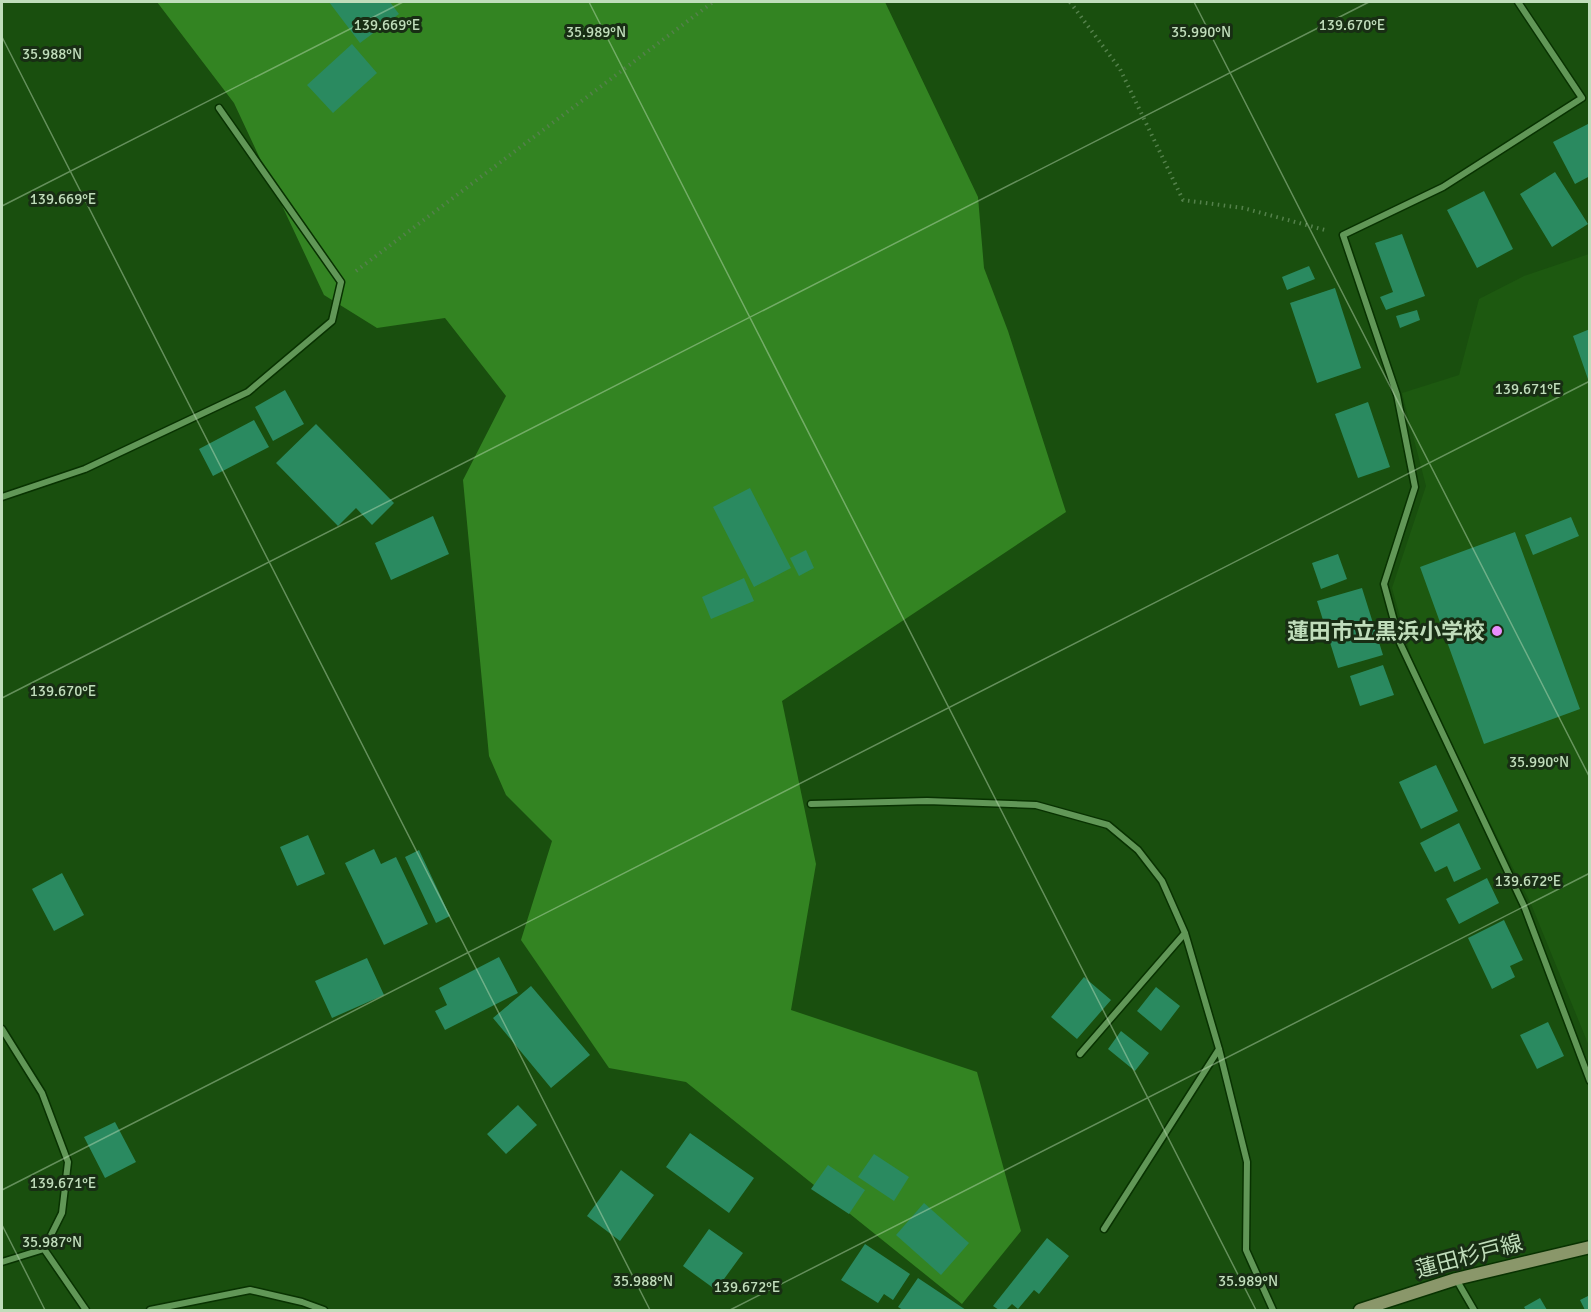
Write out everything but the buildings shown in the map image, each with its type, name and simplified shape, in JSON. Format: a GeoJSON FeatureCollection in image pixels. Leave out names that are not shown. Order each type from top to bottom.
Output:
{"type":"FeatureCollection","features":[{"type":"Feature","properties":{"kind":"main road","name":"蓮田杉戸線"},"geometry":{"type":"LineString","coordinates":[[1360,1311],[1456,1279],[1590,1246]]}},
{"type":"Feature","properties":{"kind":"street"},"geometry":{"type":"LineString","coordinates":[[1518,2],[1582,98]]}},
{"type":"Feature","properties":{"kind":"street"},"geometry":{"type":"LineString","coordinates":[[1590,94],[1443,187],[1343,235],[1397,395],[1415,487],[1384,584],[1397,633],[1524,906],[1590,1081]]}},
{"type":"Feature","properties":{"kind":"street"},"geometry":{"type":"LineString","coordinates":[[2,497],[85,469],[248,392],[332,321],[341,282],[219,108]]}},
{"type":"Feature","properties":{"kind":"street"},"geometry":{"type":"LineString","coordinates":[[811,804],[927,801],[1036,805],[1108,825],[1138,850],[1162,881],[1185,933],[1219,1049],[1247,1162],[1246,1250],[1273,1311]]}},
{"type":"Feature","properties":{"kind":"street"},"geometry":{"type":"LineString","coordinates":[[1080,1054],[1185,933]]}},
{"type":"Feature","properties":{"kind":"street"},"geometry":{"type":"LineString","coordinates":[[2,1029],[42,1093],[68,1162],[62,1213],[44,1249],[2,1262]]}},
{"type":"Feature","properties":{"kind":"street"},"geometry":{"type":"LineString","coordinates":[[1104,1229],[1219,1049]]}},
{"type":"Feature","properties":{"kind":"street"},"geometry":{"type":"LineString","coordinates":[[44,1249],[86,1311]]}},
{"type":"Feature","properties":{"kind":"street"},"geometry":{"type":"LineString","coordinates":[[1456,1279],[1474,1311]]}},
{"type":"Feature","properties":{"kind":"street"},"geometry":{"type":"LineString","coordinates":[[150,1311],[250,1290],[302,1302],[324,1311]]}},
{"type":"Feature","properties":{"kind":"path"},"geometry":{"type":"LineString","coordinates":[[341,282],[712,2]]}},
{"type":"Feature","properties":{"kind":"path"},"geometry":{"type":"LineString","coordinates":[[1071,2],[1120,69],[1183,200],[1243,208],[1343,235]]}},
{"type":"Feature","properties":{"kind":"shaded area"},"geometry":{"type":"Polygon","coordinates":[[[157,2],[885,2],[978,197],[984,268],[1008,331],[1066,512],[782,701],[816,864],[791,1010],[977,1072],[1021,1231],[962,1304],[686,1082],[609,1068],[521,940],[552,841],[506,795],[489,756],[463,480],[506,396],[445,318],[377,328],[324,295],[234,103],[157,2]]]}},
{"type":"Feature","properties":{"kind":"shaded area","name":"蓮田市立黒浜小学校"},"geometry":{"type":"Polygon","coordinates":[[[1589,254],[1589,1046],[1531,904],[1416,675],[1392,588],[1426,486],[1402,393],[1459,375],[1479,299],[1524,276],[1589,254]]]}},
{"type":"Feature","properties":{"kind":"place","name":"蓮田市立黒浜小学校"},"geometry":{"type":"Point","coordinates":[1497,631]}}]}
